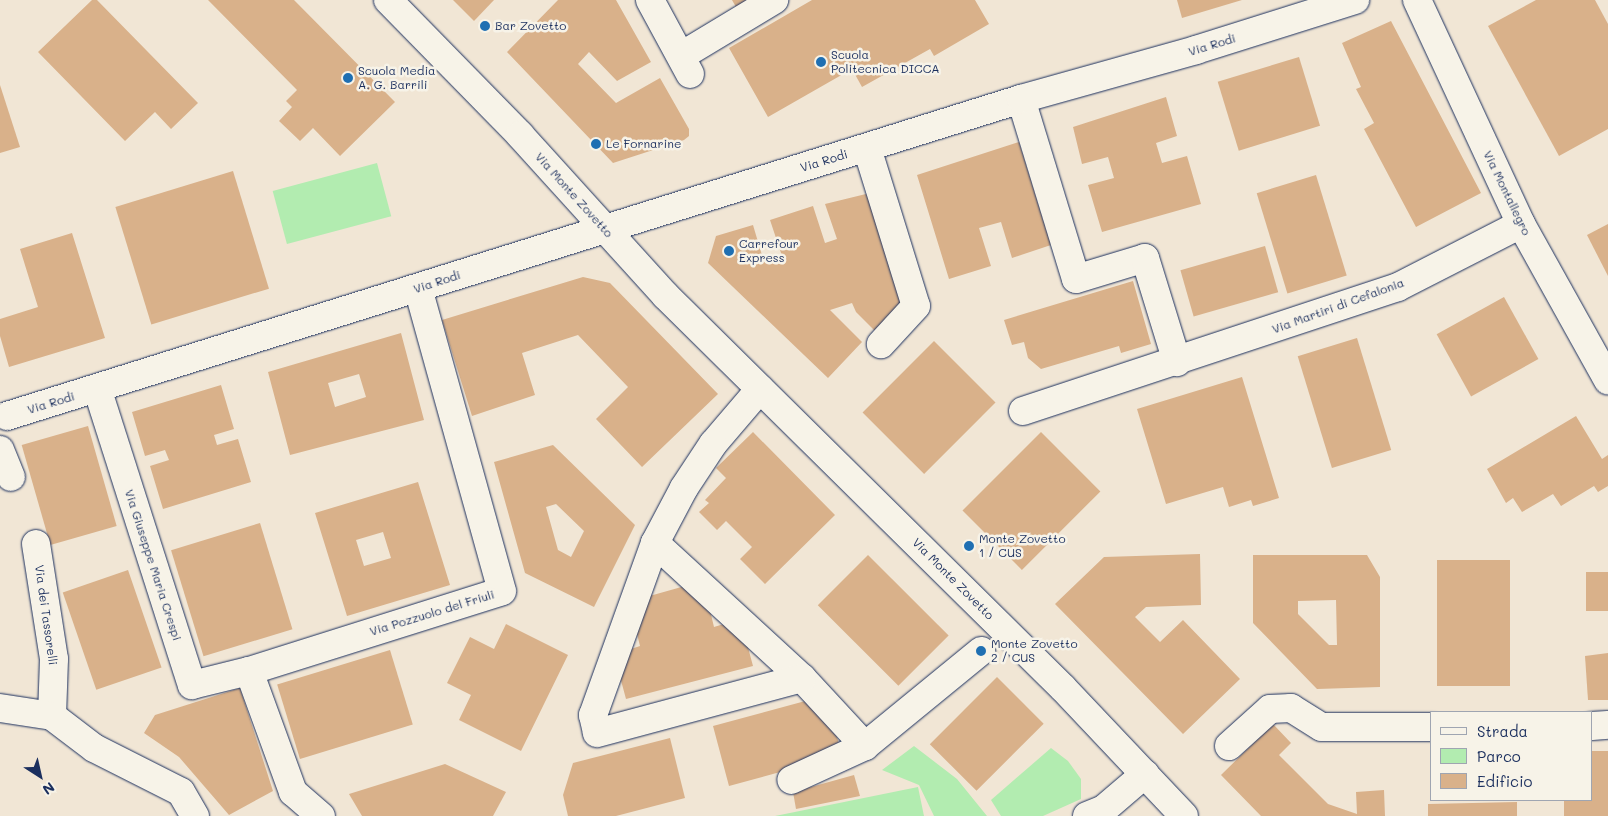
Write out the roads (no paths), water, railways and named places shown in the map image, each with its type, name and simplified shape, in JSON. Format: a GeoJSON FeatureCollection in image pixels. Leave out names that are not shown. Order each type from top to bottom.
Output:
{"type":"FeatureCollection","features":[{"type":"Feature","properties":{"kind":"street","name":"Via Monte Zovetto"},"geometry":{"type":"LineString","coordinates":[[388,0],[520,135],[604,230],[760,389],[1063,688],[1145,774],[1172,812]]}},
{"type":"Feature","properties":{"kind":"street"},"geometry":{"type":"LineString","coordinates":[[650,0],[685,65],[774,0]]}},
{"type":"Feature","properties":{"kind":"street","name":"Via Rodi"},"geometry":{"type":"LineString","coordinates":[[7,416],[1021,99],[1196,50],[1355,0]]}},
{"type":"Feature","properties":{"kind":"street","name":"Via Montallegro"},"geometry":{"type":"LineString","coordinates":[[1416,0],[1521,224],[1608,380]]}},
{"type":"Feature","properties":{"kind":"street"},"geometry":{"type":"LineString","coordinates":[[1021,99],[1076,279],[1145,258],[1177,362]]}},
{"type":"Feature","properties":{"kind":"street"},"geometry":{"type":"LineString","coordinates":[[867,148],[916,306],[881,344]]}},
{"type":"Feature","properties":{"kind":"street","name":"Via Martiri di Cefalonia"},"geometry":{"type":"LineString","coordinates":[[1023,411],[1177,362],[1398,286],[1521,224]]}},
{"type":"Feature","properties":{"kind":"street","name":"Via Pozzuolo del Friuli"},"geometry":{"type":"LineString","coordinates":[[249,671],[502,591],[418,288]]}},
{"type":"Feature","properties":{"kind":"street","name":"Via Giuseppe Maria Crespi"},"geometry":{"type":"LineString","coordinates":[[97,388],[192,685],[249,671]]}},
{"type":"Feature","properties":{"kind":"street"},"geometry":{"type":"LineString","coordinates":[[760,389],[713,444],[684,488],[655,543],[593,715],[597,733],[802,678]]}},
{"type":"Feature","properties":{"kind":"street"},"geometry":{"type":"LineString","coordinates":[[0,450],[11,477]]}},
{"type":"Feature","properties":{"kind":"street"},"geometry":{"type":"LineString","coordinates":[[655,543],[802,678],[866,746]]}},
{"type":"Feature","properties":{"kind":"street","name":"Via dei Tassorelli"},"geometry":{"type":"LineString","coordinates":[[36,544],[54,659],[52,716]]}},
{"type":"Feature","properties":{"kind":"street"},"geometry":{"type":"LineString","coordinates":[[791,780],[866,746],[981,651]]}},
{"type":"Feature","properties":{"kind":"street"},"geometry":{"type":"LineString","coordinates":[[249,671],[293,792],[321,816]]}},
{"type":"Feature","properties":{"kind":"street"},"geometry":{"type":"LineString","coordinates":[[0,708],[52,716],[94,748],[181,792],[195,816]]}},
{"type":"Feature","properties":{"kind":"street"},"geometry":{"type":"LineString","coordinates":[[1229,746],[1270,709],[1291,708],[1322,727],[1430,727]]}},
{"type":"Feature","properties":{"kind":"street"},"geometry":{"type":"LineString","coordinates":[[1593,726],[1608,725]]}},
{"type":"Feature","properties":{"kind":"street"},"geometry":{"type":"LineString","coordinates":[[1086,816],[1104,808],[1145,774]]}},
{"type":"Feature","properties":{"kind":"place","name":"Bar Zovetto"},"geometry":{"type":"Point","coordinates":[485,26]}},
{"type":"Feature","properties":{"kind":"place","name":"Scuola Politecnica DICCA"},"geometry":{"type":"Point","coordinates":[821,62]}},
{"type":"Feature","properties":{"kind":"place","name":"Scuola Media A. G. Barrili"},"geometry":{"type":"Point","coordinates":[348,78]}},
{"type":"Feature","properties":{"kind":"place","name":"Le Fornarine"},"geometry":{"type":"Point","coordinates":[596,144]}},
{"type":"Feature","properties":{"kind":"place","name":"Carrefour Express"},"geometry":{"type":"Point","coordinates":[729,251]}},
{"type":"Feature","properties":{"kind":"place","name":"Monte Zovetto 1 / CUS"},"geometry":{"type":"Point","coordinates":[969,546]}},
{"type":"Feature","properties":{"kind":"place","name":"Monte Zovetto 2 / CUS"},"geometry":{"type":"Point","coordinates":[981,651]}}]}
